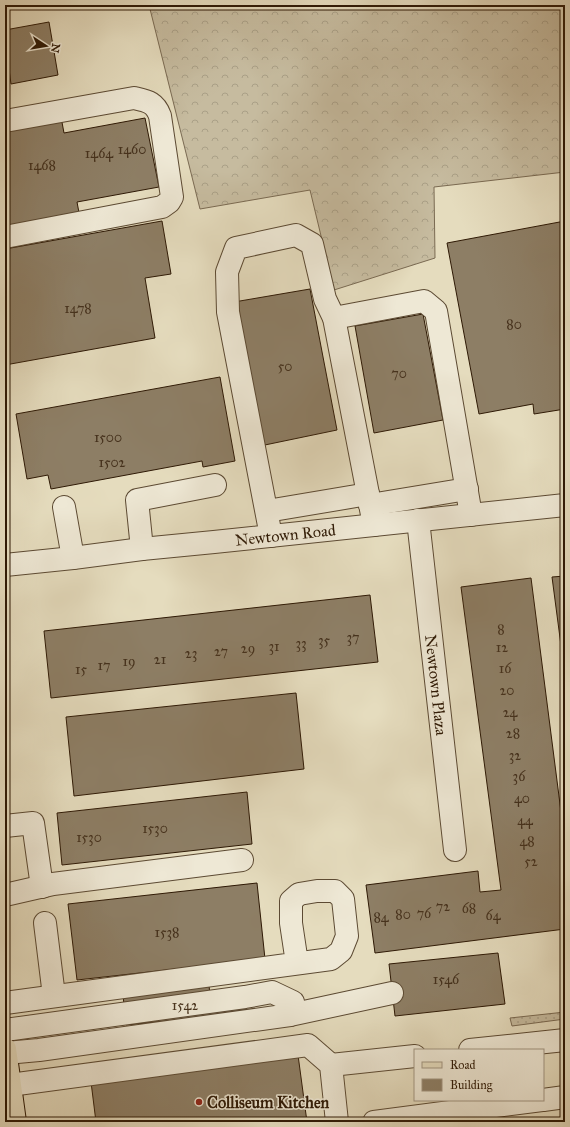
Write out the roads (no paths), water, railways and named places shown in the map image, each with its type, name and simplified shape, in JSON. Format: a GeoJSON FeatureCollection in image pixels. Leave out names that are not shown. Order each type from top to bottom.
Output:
{"type":"FeatureCollection","features":[{"type":"Feature","properties":{"kind":"main road"},"geometry":{"type":"LineString","coordinates":[[5,1051],[15,1122]]}},
{"type":"Feature","properties":{"kind":"street"},"geometry":{"type":"LineString","coordinates":[[5,121],[134,98],[148,102],[157,107],[160,116],[172,197],[170,202],[162,207],[5,238]]}},
{"type":"Feature","properties":{"kind":"street"},"geometry":{"type":"LineString","coordinates":[[271,536],[228,312],[227,272],[236,248],[296,236],[312,244],[325,299],[334,318],[371,508]]}},
{"type":"Feature","properties":{"kind":"street"},"geometry":{"type":"LineString","coordinates":[[334,318],[424,300],[436,310],[471,514]]}},
{"type":"Feature","properties":{"kind":"street"},"geometry":{"type":"LineString","coordinates":[[142,549],[137,500],[215,485]]}},
{"type":"Feature","properties":{"kind":"street"},"geometry":{"type":"LineString","coordinates":[[267,511],[371,508],[467,488]]}},
{"type":"Feature","properties":{"kind":"street","name":"Newtown Road"},"geometry":{"type":"LineString","coordinates":[[5,565],[271,536],[371,508],[418,520],[565,504]]}},
{"type":"Feature","properties":{"kind":"street"},"geometry":{"type":"LineString","coordinates":[[64,508],[73,558]]}},
{"type":"Feature","properties":{"kind":"street","name":"Newtown Plaza"},"geometry":{"type":"LineString","coordinates":[[418,520],[455,850]]}},
{"type":"Feature","properties":{"kind":"street"},"geometry":{"type":"LineString","coordinates":[[5,826],[33,823],[42,887]]}},
{"type":"Feature","properties":{"kind":"street"},"geometry":{"type":"LineString","coordinates":[[5,895],[53,884],[242,860]]}},
{"type":"Feature","properties":{"kind":"street"},"geometry":{"type":"LineString","coordinates":[[45,923],[54,996]]}},
{"type":"Feature","properties":{"kind":"street"},"geometry":{"type":"LineString","coordinates":[[5,1003],[297,963]]}},
{"type":"Feature","properties":{"kind":"street"},"geometry":{"type":"LineString","coordinates":[[5,1030],[272,992],[294,1002],[290,1015]]}},
{"type":"Feature","properties":{"kind":"street"},"geometry":{"type":"LineString","coordinates":[[5,1051],[39,1050],[290,1015],[392,993]]}},
{"type":"Feature","properties":{"kind":"street"},"geometry":{"type":"LineString","coordinates":[[480,1049],[565,1040]]}},
{"type":"Feature","properties":{"kind":"street"},"geometry":{"type":"LineString","coordinates":[[10,1085],[308,1045],[331,1064],[337,1122]]}},
{"type":"Feature","properties":{"kind":"street"},"geometry":{"type":"LineString","coordinates":[[331,1064],[414,1056]]}},
{"type":"Feature","properties":{"kind":"street"},"geometry":{"type":"LineString","coordinates":[[544,1100],[565,1097]]}},
{"type":"Feature","properties":{"kind":"street"},"geometry":{"type":"LineString","coordinates":[[385,1122],[536,1101]]}},
{"type":"Feature","properties":{"kind":"place","name":"Colliseum Kitchen"},"geometry":{"type":"Point","coordinates":[199,1102]}}]}
